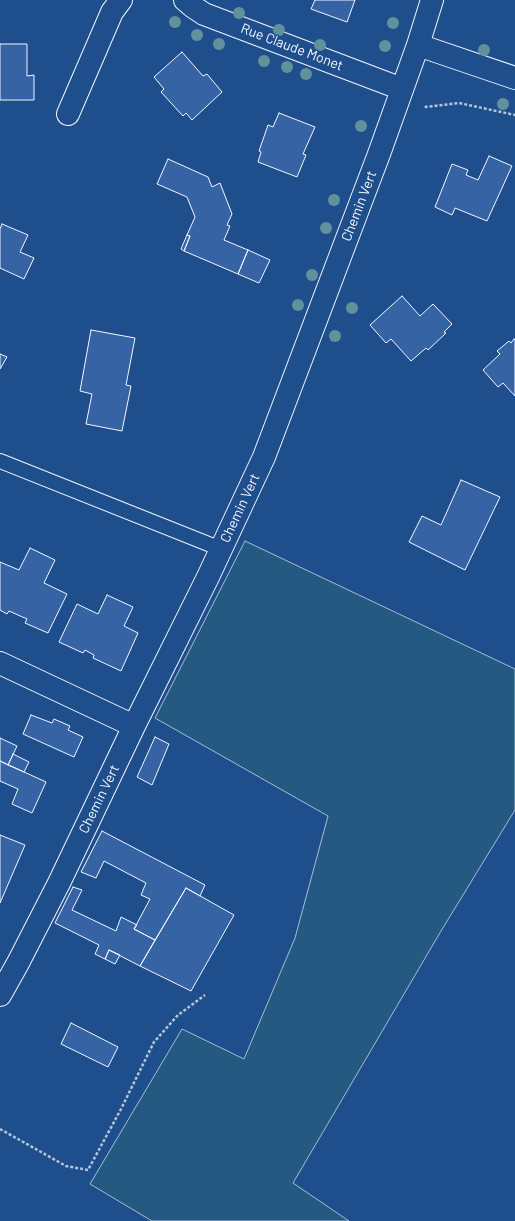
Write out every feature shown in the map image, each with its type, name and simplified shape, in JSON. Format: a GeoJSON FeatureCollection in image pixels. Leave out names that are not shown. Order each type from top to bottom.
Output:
{"type":"FeatureCollection","features":[{"type":"Feature","properties":{"kind":"street"},"geometry":{"type":"LineString","coordinates":[[68,114],[112,12],[121,0]]}},
{"type":"Feature","properties":{"kind":"street","name":"Rue Claude Monet"},"geometry":{"type":"LineString","coordinates":[[185,0],[204,14],[402,89]]}},
{"type":"Feature","properties":{"kind":"street","name":"Chemin Vert"},"geometry":{"type":"LineString","coordinates":[[0,995],[45,911],[134,726],[171,654],[264,457],[379,154],[418,45],[432,0]]}},
{"type":"Feature","properties":{"kind":"street"},"geometry":{"type":"LineString","coordinates":[[418,45],[515,78]]}},
{"type":"Feature","properties":{"kind":"street"},"geometry":{"type":"LineString","coordinates":[[0,663],[134,726]]}},
{"type":"Feature","properties":{"kind":"lane"},"geometry":{"type":"LineString","coordinates":[[0,461],[221,549]]}},
{"type":"Feature","properties":{"kind":"path"},"geometry":{"type":"LineString","coordinates":[[402,89],[426,106],[460,103],[515,115]]}},
{"type":"Feature","properties":{"kind":"path"},"geometry":{"type":"LineString","coordinates":[[0,1129],[66,1166],[88,1170],[121,1109],[154,1042],[178,1015],[205,995]]}},
{"type":"Feature","properties":{"kind":"shaded area"},"geometry":{"type":"Polygon","coordinates":[[[245,541],[515,669],[515,810],[441,931],[293,1183],[349,1221],[152,1221],[90,1184],[182,1029],[244,1059],[295,938],[328,816],[155,718],[245,541]]]}},
{"type":"Feature","properties":{"kind":"building"},"geometry":{"type":"Polygon","coordinates":[[[315,0],[355,0],[347,22],[311,9],[315,0]]]}},
{"type":"Feature","properties":{"kind":"building"},"geometry":{"type":"Polygon","coordinates":[[[0,44],[27,44],[27,76],[34,75],[34,100],[0,100],[0,44]]]}},
{"type":"Feature","properties":{"kind":"building"},"geometry":{"type":"Polygon","coordinates":[[[182,52],[203,76],[207,74],[222,92],[192,120],[186,113],[183,116],[161,92],[164,89],[154,77],[182,52]]]}},
{"type":"Feature","properties":{"kind":"building"},"geometry":{"type":"Polygon","coordinates":[[[279,113],[315,127],[303,154],[306,155],[297,177],[258,162],[261,152],[259,151],[268,125],[273,127],[279,113]]]}},
{"type":"Feature","properties":{"kind":"building"},"geometry":{"type":"Polygon","coordinates":[[[489,156],[512,166],[487,221],[455,208],[452,215],[435,207],[452,164],[468,170],[466,175],[478,180],[489,156]]]}},
{"type":"Feature","properties":{"kind":"building"},"geometry":{"type":"Polygon","coordinates":[[[168,159],[208,177],[212,187],[220,183],[232,214],[227,225],[230,226],[224,240],[248,250],[238,274],[184,251],[190,236],[187,235],[195,217],[187,197],[157,184],[168,159]]]}},
{"type":"Feature","properties":{"kind":"building"},"geometry":{"type":"Polygon","coordinates":[[[2,224],[28,235],[20,252],[34,258],[24,279],[0,268],[0,229],[2,224]]]}},
{"type":"Feature","properties":{"kind":"building"},"geometry":{"type":"Polygon","coordinates":[[[187,235],[190,236],[184,251],[181,249],[187,235]]]}},
{"type":"Feature","properties":{"kind":"building"},"geometry":{"type":"Polygon","coordinates":[[[248,250],[270,260],[259,283],[238,274],[248,250]]]}},
{"type":"Feature","properties":{"kind":"building"},"geometry":{"type":"Polygon","coordinates":[[[402,296],[420,316],[433,304],[452,324],[444,332],[446,333],[428,350],[426,348],[411,361],[391,339],[386,343],[370,325],[402,296]]]}},
{"type":"Feature","properties":{"kind":"building"},"geometry":{"type":"Polygon","coordinates":[[[91,330],[135,338],[126,385],[131,386],[122,431],[86,424],[92,394],[80,391],[91,330]]]}},
{"type":"Feature","properties":{"kind":"building"},"geometry":{"type":"Polygon","coordinates":[[[514,339],[515,396],[503,383],[498,387],[483,370],[500,354],[497,351],[509,341],[511,343],[514,339]]]}},
{"type":"Feature","properties":{"kind":"building"},"geometry":{"type":"Polygon","coordinates":[[[0,354],[7,357],[0,369],[0,354]]]}},
{"type":"Feature","properties":{"kind":"building"},"geometry":{"type":"Polygon","coordinates":[[[461,480],[500,497],[465,570],[409,542],[422,516],[441,525],[461,480]]]}},
{"type":"Feature","properties":{"kind":"building"},"geometry":{"type":"Polygon","coordinates":[[[30,548],[55,560],[44,583],[67,594],[48,633],[25,623],[27,619],[9,611],[7,614],[0,610],[0,562],[19,570],[30,548]]]}},
{"type":"Feature","properties":{"kind":"building"},"geometry":{"type":"Polygon","coordinates":[[[107,595],[133,607],[124,626],[138,633],[121,671],[93,658],[94,655],[85,650],[83,653],[59,642],[77,604],[98,614],[107,595]]]}},
{"type":"Feature","properties":{"kind":"building"},"geometry":{"type":"Polygon","coordinates":[[[31,715],[52,723],[54,719],[70,726],[68,730],[83,737],[74,757],[23,734],[31,715]]]}},
{"type":"Feature","properties":{"kind":"building"},"geometry":{"type":"Polygon","coordinates":[[[155,737],[169,744],[152,785],[137,777],[155,737]]]}},
{"type":"Feature","properties":{"kind":"building"},"geometry":{"type":"Polygon","coordinates":[[[0,738],[17,746],[8,765],[0,761],[0,738]]]}},
{"type":"Feature","properties":{"kind":"building"},"geometry":{"type":"Polygon","coordinates":[[[13,754],[29,762],[24,772],[8,765],[13,754]]]}},
{"type":"Feature","properties":{"kind":"building"},"geometry":{"type":"Polygon","coordinates":[[[0,761],[46,782],[32,813],[12,804],[18,789],[0,781],[0,761]]]}},
{"type":"Feature","properties":{"kind":"building"},"geometry":{"type":"Polygon","coordinates":[[[102,831],[205,885],[200,896],[186,888],[155,940],[134,929],[150,899],[141,895],[146,883],[104,861],[96,878],[81,872],[102,831]]]}},
{"type":"Feature","properties":{"kind":"building"},"geometry":{"type":"Polygon","coordinates":[[[0,835],[25,845],[0,903],[0,835]]]}},
{"type":"Feature","properties":{"kind":"building"},"geometry":{"type":"Polygon","coordinates":[[[73,887],[82,890],[72,910],[116,931],[121,917],[137,925],[134,929],[155,940],[140,966],[109,950],[105,959],[95,954],[99,945],[55,923],[73,887]]]}},
{"type":"Feature","properties":{"kind":"building"},"geometry":{"type":"Polygon","coordinates":[[[186,888],[234,915],[191,991],[140,966],[186,888]]]}},
{"type":"Feature","properties":{"kind":"building"},"geometry":{"type":"Polygon","coordinates":[[[109,950],[120,955],[115,964],[105,959],[109,950]]]}},
{"type":"Feature","properties":{"kind":"building"},"geometry":{"type":"Polygon","coordinates":[[[71,1023],[118,1047],[108,1067],[61,1044],[71,1023]]]}}]}
